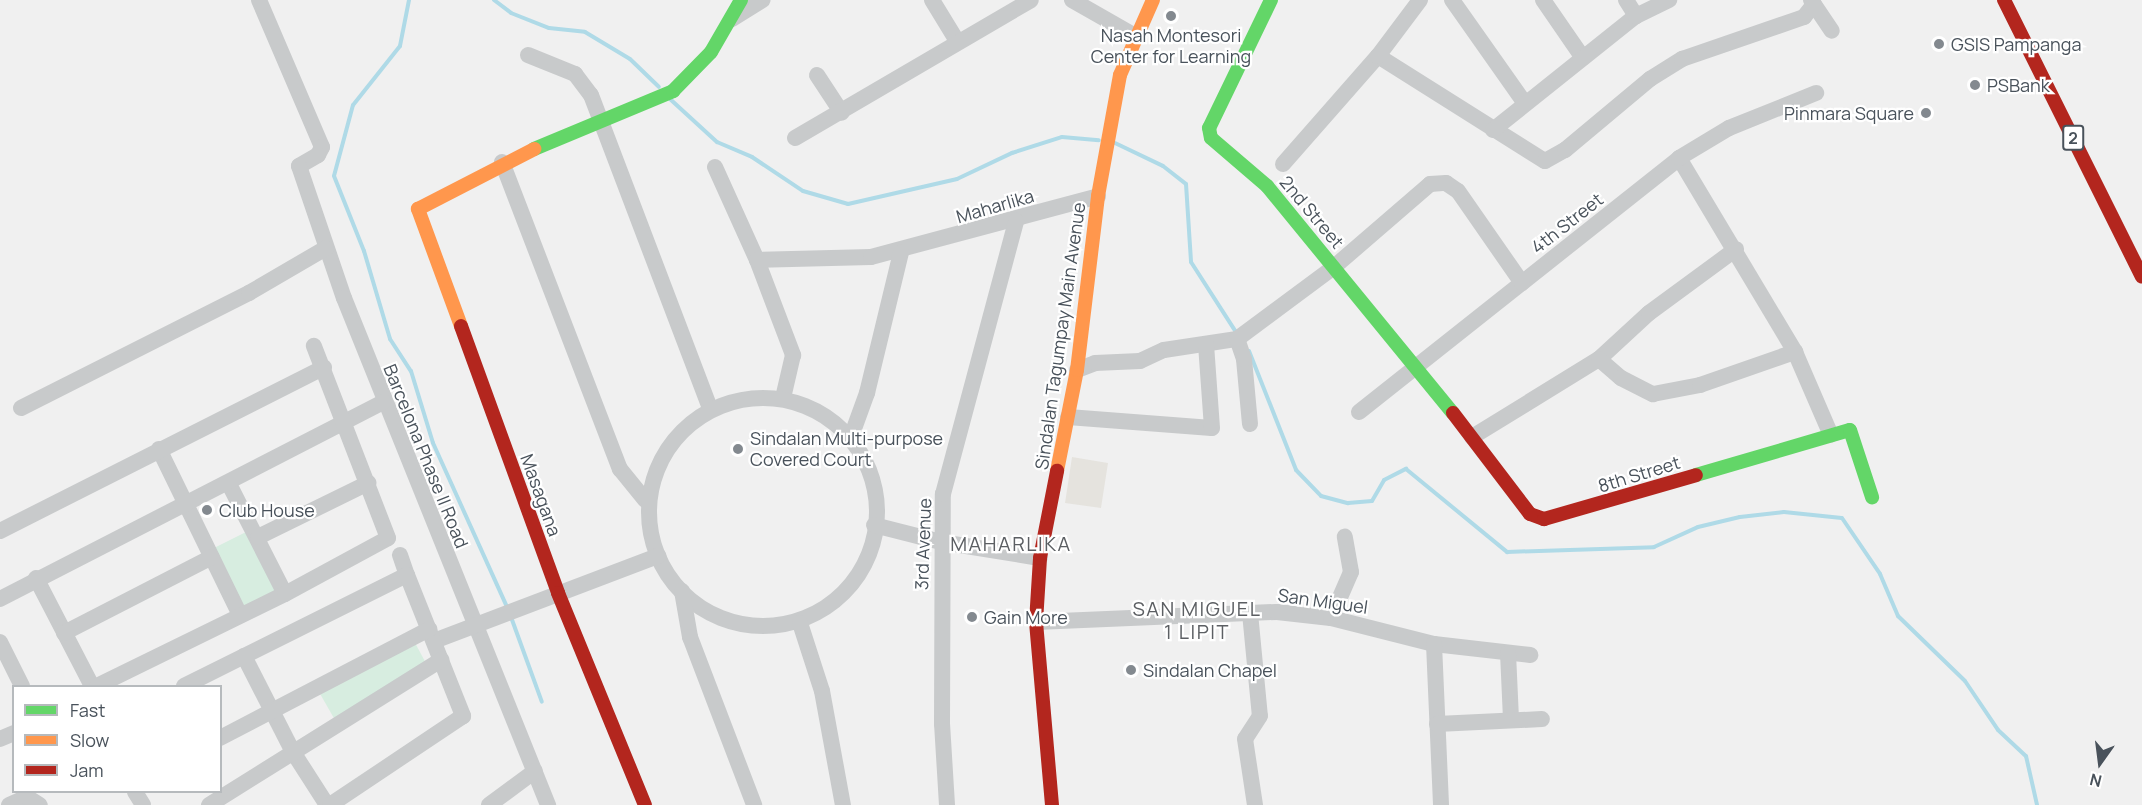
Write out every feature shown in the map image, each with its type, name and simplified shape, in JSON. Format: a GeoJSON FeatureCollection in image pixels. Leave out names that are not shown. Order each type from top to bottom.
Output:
{"type":"FeatureCollection","features":[{"type":"Feature","properties":{"kind":"main road"},"geometry":{"type":"LineString","coordinates":[[502,162],[659,100],[673,92],[704,61],[732,19],[741,0]]}},
{"type":"Feature","properties":{"kind":"main road","name":"Sindalan Tagumpay Main Avenue"},"geometry":{"type":"LineString","coordinates":[[1052,805],[1036,622],[1040,558],[1077,370],[1098,196],[1112,114],[1120,75],[1135,36],[1153,0]]}},
{"type":"Feature","properties":{"kind":"main road","name":"2nd Street"},"geometry":{"type":"LineString","coordinates":[[1271,0],[1209,128],[1210,138],[1267,186],[1299,229],[1416,365],[1472,437]]}},
{"type":"Feature","properties":{"kind":"main road","name":"2"},"geometry":{"type":"LineString","coordinates":[[2004,0],[2142,277]]}},
{"type":"Feature","properties":{"kind":"main road","name":"Masagana"},"geometry":{"type":"LineString","coordinates":[[502,162],[418,209],[420,221],[558,592],[645,805]]}},
{"type":"Feature","properties":{"kind":"main road","name":"8th Street"},"geometry":{"type":"LineString","coordinates":[[1472,437],[1507,487],[1530,514],[1544,519],[1850,430],[1872,497]]}},
{"type":"Feature","properties":{"kind":"street","name":"Barcelona Phase II Road"},"geometry":{"type":"LineString","coordinates":[[259,0],[322,147],[318,155],[299,166],[326,248],[383,402],[548,805]]}},
{"type":"Feature","properties":{"kind":"street"},"geometry":{"type":"LineString","coordinates":[[732,19],[763,0]]}},
{"type":"Feature","properties":{"kind":"street"},"geometry":{"type":"LineString","coordinates":[[932,0],[957,40]]}},
{"type":"Feature","properties":{"kind":"street"},"geometry":{"type":"LineString","coordinates":[[795,138],[842,113],[957,40],[1032,0]]}},
{"type":"Feature","properties":{"kind":"street"},"geometry":{"type":"LineString","coordinates":[[1072,0],[1135,36]]}},
{"type":"Feature","properties":{"kind":"street"},"geometry":{"type":"LineString","coordinates":[[1283,164],[1378,56],[1420,0]]}},
{"type":"Feature","properties":{"kind":"street"},"geometry":{"type":"LineString","coordinates":[[1452,0],[1524,102]]}},
{"type":"Feature","properties":{"kind":"street"},"geometry":{"type":"LineString","coordinates":[[1543,0],[1583,58]]}},
{"type":"Feature","properties":{"kind":"street"},"geometry":{"type":"LineString","coordinates":[[1626,0],[1636,16]]}},
{"type":"Feature","properties":{"kind":"street"},"geometry":{"type":"LineString","coordinates":[[1493,130],[1524,102],[1636,16],[1669,0]]}},
{"type":"Feature","properties":{"kind":"street"},"geometry":{"type":"LineString","coordinates":[[1378,56],[1538,158],[1551,160],[1650,79],[1682,59],[1804,17],[1812,2],[1832,31]]}},
{"type":"Feature","properties":{"kind":"street"},"geometry":{"type":"LineString","coordinates":[[528,55],[575,74],[591,95],[710,408]]}},
{"type":"Feature","properties":{"kind":"street"},"geometry":{"type":"LineString","coordinates":[[817,75],[842,113]]}},
{"type":"Feature","properties":{"kind":"street","name":"4th Street"},"geometry":{"type":"LineString","coordinates":[[1359,411],[1679,158],[1729,128],[1816,93]]}},
{"type":"Feature","properties":{"kind":"street"},"geometry":{"type":"LineString","coordinates":[[1679,158],[1736,249],[1795,352],[1831,435]]}},
{"type":"Feature","properties":{"kind":"street"},"geometry":{"type":"LineString","coordinates":[[502,162],[620,469],[645,500],[658,556],[682,591],[713,614],[775,627],[800,623],[833,603],[854,579],[868,554],[876,500],[868,471],[851,437],[833,419],[783,398],[757,398],[710,408],[681,436],[655,470],[645,500]]}},
{"type":"Feature","properties":{"kind":"street"},"geometry":{"type":"LineString","coordinates":[[715,167],[757,260],[793,355],[783,398]]}},
{"type":"Feature","properties":{"kind":"street"},"geometry":{"type":"LineString","coordinates":[[1077,370],[1095,363],[1140,361],[1164,350],[1238,339],[1334,267],[1430,184],[1437,182],[1458,191],[1521,283]]}},
{"type":"Feature","properties":{"kind":"street","name":"Maharlika"},"geometry":{"type":"LineString","coordinates":[[757,260],[846,259],[901,252],[1098,196]]}},
{"type":"Feature","properties":{"kind":"street","name":"3rd Avenue"},"geometry":{"type":"LineString","coordinates":[[947,805],[942,724],[943,494],[1016,221]]}},
{"type":"Feature","properties":{"kind":"street"},"geometry":{"type":"LineString","coordinates":[[21,408],[249,293],[326,248]]}},
{"type":"Feature","properties":{"kind":"street"},"geometry":{"type":"LineString","coordinates":[[1472,437],[1599,359],[1649,313],[1736,249]]}},
{"type":"Feature","properties":{"kind":"street"},"geometry":{"type":"LineString","coordinates":[[851,437],[867,393],[901,252]]}},
{"type":"Feature","properties":{"kind":"street"},"geometry":{"type":"LineString","coordinates":[[1238,339],[1244,359],[1250,424]]}},
{"type":"Feature","properties":{"kind":"street"},"geometry":{"type":"LineString","coordinates":[[1068,417],[1212,428],[1206,344]]}},
{"type":"Feature","properties":{"kind":"street"},"geometry":{"type":"LineString","coordinates":[[101,685],[285,594],[388,538],[345,421],[314,346]]}},
{"type":"Feature","properties":{"kind":"street"},"geometry":{"type":"LineString","coordinates":[[1599,359],[1621,378],[1653,393],[1700,385],[1795,352]]}},
{"type":"Feature","properties":{"kind":"street"},"geometry":{"type":"LineString","coordinates":[[0,531],[324,367]]}},
{"type":"Feature","properties":{"kind":"street"},"geometry":{"type":"LineString","coordinates":[[0,598],[36,578],[187,506],[383,402]]}},
{"type":"Feature","properties":{"kind":"street"},"geometry":{"type":"LineString","coordinates":[[159,449],[240,615]]}},
{"type":"Feature","properties":{"kind":"street"},"geometry":{"type":"LineString","coordinates":[[258,537],[368,483]]}},
{"type":"Feature","properties":{"kind":"street"},"geometry":{"type":"LineString","coordinates":[[229,484],[285,594]]}},
{"type":"Feature","properties":{"kind":"street"},"geometry":{"type":"LineString","coordinates":[[874,525],[941,542],[1040,558]]}},
{"type":"Feature","properties":{"kind":"street"},"geometry":{"type":"LineString","coordinates":[[1331,618],[1351,572],[1345,537]]}},
{"type":"Feature","properties":{"kind":"street"},"geometry":{"type":"LineString","coordinates":[[244,656],[293,752],[329,805],[462,719],[400,555]]}},
{"type":"Feature","properties":{"kind":"street"},"geometry":{"type":"LineString","coordinates":[[222,737],[431,635],[474,627],[558,592],[658,556]]}},
{"type":"Feature","properties":{"kind":"street"},"geometry":{"type":"LineString","coordinates":[[64,633],[212,557]]}},
{"type":"Feature","properties":{"kind":"street"},"geometry":{"type":"LineString","coordinates":[[188,685],[407,575]]}},
{"type":"Feature","properties":{"kind":"street"},"geometry":{"type":"LineString","coordinates":[[36,578],[91,685]]}},
{"type":"Feature","properties":{"kind":"street"},"geometry":{"type":"LineString","coordinates":[[682,591],[690,637],[754,805]]}},
{"type":"Feature","properties":{"kind":"street"},"geometry":{"type":"LineString","coordinates":[[1250,613],[1260,716],[1245,739],[1255,805]]}},
{"type":"Feature","properties":{"kind":"street","name":"San Miguel"},"geometry":{"type":"LineString","coordinates":[[1036,622],[1250,613],[1331,618],[1434,644],[1530,655]]}},
{"type":"Feature","properties":{"kind":"street"},"geometry":{"type":"LineString","coordinates":[[800,623],[822,691],[843,805]]}},
{"type":"Feature","properties":{"kind":"street"},"geometry":{"type":"LineString","coordinates":[[0,642],[6,669],[20,685]]}},
{"type":"Feature","properties":{"kind":"street"},"geometry":{"type":"LineString","coordinates":[[1434,644],[1441,805]]}},
{"type":"Feature","properties":{"kind":"street"},"geometry":{"type":"LineString","coordinates":[[1508,653],[1511,720]]}},
{"type":"Feature","properties":{"kind":"street"},"geometry":{"type":"LineString","coordinates":[[209,805],[441,660]]}},
{"type":"Feature","properties":{"kind":"street"},"geometry":{"type":"LineString","coordinates":[[1437,724],[1542,719]]}},
{"type":"Feature","properties":{"kind":"street"},"geometry":{"type":"LineString","coordinates":[[489,805],[535,771]]}},
{"type":"Feature","properties":{"kind":"street"},"geometry":{"type":"LineString","coordinates":[[9,805],[27,797],[40,805]]}},
{"type":"Feature","properties":{"kind":"shaded area"},"geometry":{"type":"Polygon","coordinates":[[[1072,457],[1108,463],[1101,508],[1065,503],[1072,457]]]}},
{"type":"Feature","properties":{"kind":"green space"},"geometry":{"type":"Polygon","coordinates":[[[252,529],[283,592],[240,613],[210,550],[252,529]]]}},
{"type":"Feature","properties":{"kind":"green space"},"geometry":{"type":"Polygon","coordinates":[[[414,641],[428,667],[335,720],[319,692],[414,641]]]}},
{"type":"Feature","properties":{"kind":"waterway"},"geometry":{"type":"LineString","coordinates":[[409,0],[400,46],[353,105],[334,176],[364,251],[390,339],[411,371],[433,443],[507,607]]}},
{"type":"Feature","properties":{"kind":"waterway"},"geometry":{"type":"LineString","coordinates":[[494,0],[511,13],[549,28],[585,32],[630,59],[659,87]]}},
{"type":"Feature","properties":{"kind":"waterway"},"geometry":{"type":"LineString","coordinates":[[670,99],[717,142],[752,157],[803,191],[848,204],[957,179],[1012,153],[1062,137],[1099,140]]}},
{"type":"Feature","properties":{"kind":"waterway"},"geometry":{"type":"LineString","coordinates":[[1115,143],[1163,166],[1186,184],[1191,262],[1236,332]]}},
{"type":"Feature","properties":{"kind":"waterway"},"geometry":{"type":"LineString","coordinates":[[1249,351],[1296,470],[1321,496],[1348,503],[1372,501],[1384,480],[1406,469],[1507,552],[1654,547],[1698,527],[1740,517],[1784,512],[1842,518],[1880,574],[1898,616],[1965,681],[1998,730],[2026,756],[2037,805]]}},
{"type":"Feature","properties":{"kind":"waterway"},"geometry":{"type":"LineString","coordinates":[[511,617],[542,702]]}},
{"type":"Feature","properties":{"kind":"traffic: fast"},"geometry":{"type":"LineString","coordinates":[[534,149],[673,91],[711,52],[741,0]]}},
{"type":"Feature","properties":{"kind":"traffic: fast"},"geometry":{"type":"LineString","coordinates":[[1271,0],[1209,128],[1211,138],[1267,186],[1453,413]]}},
{"type":"Feature","properties":{"kind":"traffic: fast"},"geometry":{"type":"LineString","coordinates":[[1696,475],[1850,430],[1872,497]]}},
{"type":"Feature","properties":{"kind":"traffic: slow"},"geometry":{"type":"LineString","coordinates":[[1057,471],[1077,370],[1098,196],[1120,75],[1153,0]]}},
{"type":"Feature","properties":{"kind":"traffic: slow"},"geometry":{"type":"LineString","coordinates":[[461,326],[418,209],[534,149]]}},
{"type":"Feature","properties":{"kind":"traffic: jam"},"geometry":{"type":"LineString","coordinates":[[2004,0],[2142,277]]}},
{"type":"Feature","properties":{"kind":"traffic: jam"},"geometry":{"type":"LineString","coordinates":[[461,326],[558,593],[645,805]]}},
{"type":"Feature","properties":{"kind":"traffic: jam"},"geometry":{"type":"LineString","coordinates":[[1453,413],[1530,514],[1544,519],[1696,475]]}},
{"type":"Feature","properties":{"kind":"traffic: jam"},"geometry":{"type":"LineString","coordinates":[[1052,805],[1036,622],[1040,558],[1057,471]]}},
{"type":"Feature","properties":{"kind":"place","name":"Nasah Montesori Center for Learning"},"geometry":{"type":"Point","coordinates":[1171,16]}},
{"type":"Feature","properties":{"kind":"place","name":"GSIS Pampanga"},"geometry":{"type":"Point","coordinates":[1939,44]}},
{"type":"Feature","properties":{"kind":"place","name":"PSBank"},"geometry":{"type":"Point","coordinates":[1975,85]}},
{"type":"Feature","properties":{"kind":"place","name":"Pinmara Square"},"geometry":{"type":"Point","coordinates":[1926,113]}},
{"type":"Feature","properties":{"kind":"place","name":"Sindalan Multi-purpose Covered Court"},"geometry":{"type":"Point","coordinates":[738,449]}},
{"type":"Feature","properties":{"kind":"place","name":"Club House"},"geometry":{"type":"Point","coordinates":[207,510]}},
{"type":"Feature","properties":{"kind":"place","name":"Gain More"},"geometry":{"type":"Point","coordinates":[972,617]}},
{"type":"Feature","properties":{"kind":"place","name":"Sindalan Chapel"},"geometry":{"type":"Point","coordinates":[1131,670]}},
{"type":"Feature","properties":{"kind":"district","name":"MAHARLIKA"},"geometry":{"type":"Point","coordinates":[1011,543]}},
{"type":"Feature","properties":{"kind":"district","name":"SAN MIGUEL 1 LIPIT"},"geometry":{"type":"Point","coordinates":[1197,620]}}]}
